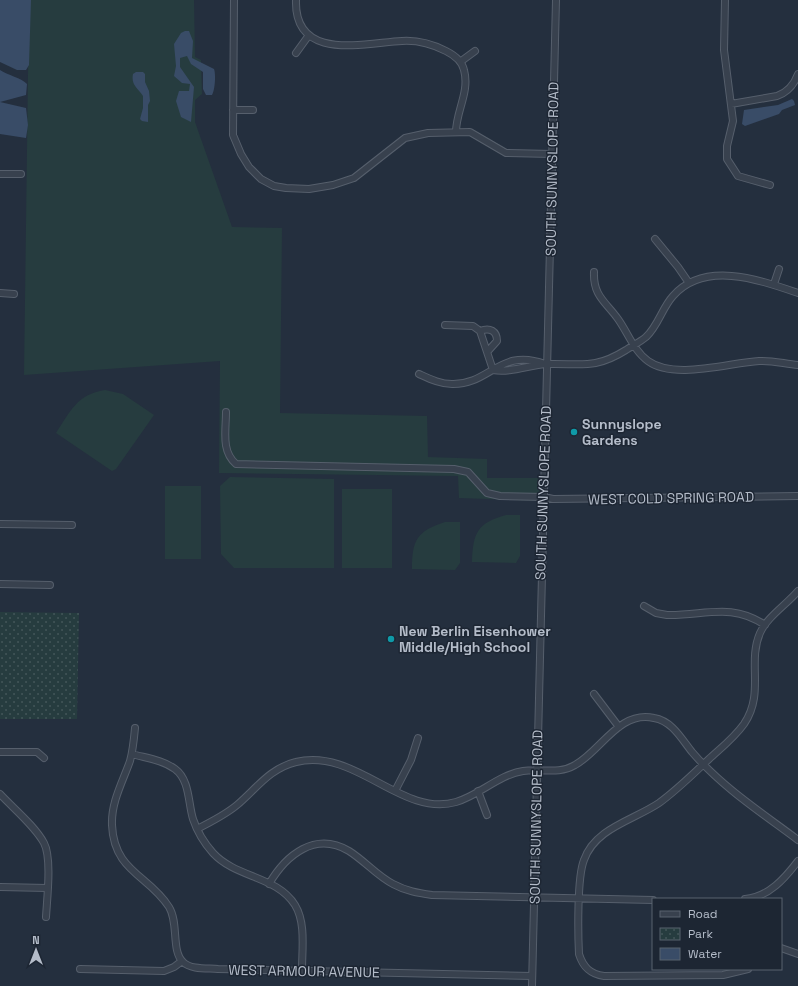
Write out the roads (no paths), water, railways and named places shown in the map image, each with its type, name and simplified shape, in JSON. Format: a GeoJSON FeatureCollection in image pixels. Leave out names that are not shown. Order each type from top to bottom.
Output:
{"type":"FeatureCollection","features":[{"type":"Feature","properties":{"kind":"street"},"geometry":{"type":"LineString","coordinates":[[234,0],[233,135],[249,168],[261,179],[274,186],[309,189],[333,185],[354,178],[405,138],[428,133],[470,132],[506,153],[552,154]]}},
{"type":"Feature","properties":{"kind":"street"},"geometry":{"type":"LineString","coordinates":[[296,0],[300,21],[309,35],[329,45],[373,45],[403,41],[424,42],[456,56],[464,69],[466,88],[456,120],[456,132]]}},
{"type":"Feature","properties":{"kind":"street","name":"SOUTH SUNNYSLOPE ROAD"},"geometry":{"type":"LineString","coordinates":[[532,986],[556,0]]}},
{"type":"Feature","properties":{"kind":"street"},"geometry":{"type":"LineString","coordinates":[[725,0],[724,50],[733,121],[727,146],[727,159],[738,176],[770,185]]}},
{"type":"Feature","properties":{"kind":"street"},"geometry":{"type":"LineString","coordinates":[[296,53],[309,35]]}},
{"type":"Feature","properties":{"kind":"street"},"geometry":{"type":"LineString","coordinates":[[460,62],[475,51]]}},
{"type":"Feature","properties":{"kind":"street"},"geometry":{"type":"LineString","coordinates":[[731,104],[777,96],[784,93],[795,83],[798,74]]}},
{"type":"Feature","properties":{"kind":"street"},"geometry":{"type":"LineString","coordinates":[[233,110],[253,110]]}},
{"type":"Feature","properties":{"kind":"street"},"geometry":{"type":"LineString","coordinates":[[0,174],[21,174]]}},
{"type":"Feature","properties":{"kind":"street"},"geometry":{"type":"LineString","coordinates":[[655,239],[678,266],[689,283]]}},
{"type":"Feature","properties":{"kind":"street"},"geometry":{"type":"LineString","coordinates":[[774,284],[779,269]]}},
{"type":"Feature","properties":{"kind":"street"},"geometry":{"type":"LineString","coordinates":[[594,272],[595,290],[619,320],[634,345],[649,362],[658,367],[672,370],[759,361],[798,365]]}},
{"type":"Feature","properties":{"kind":"street"},"geometry":{"type":"LineString","coordinates":[[419,374],[439,383],[452,385],[468,382],[493,370],[501,363],[517,360],[533,359],[547,364],[576,365],[601,363],[613,358],[647,336],[672,297],[689,283],[703,278],[728,276],[750,278],[774,284],[798,293]]}},
{"type":"Feature","properties":{"kind":"street"},"geometry":{"type":"LineString","coordinates":[[0,293],[14,294]]}},
{"type":"Feature","properties":{"kind":"street"},"geometry":{"type":"LineString","coordinates":[[445,325],[473,326],[480,331],[488,351],[493,370]]}},
{"type":"Feature","properties":{"kind":"street"},"geometry":{"type":"LineString","coordinates":[[480,331],[491,330],[497,337],[497,342],[488,351]]}},
{"type":"Feature","properties":{"kind":"street","name":"WEST COLD SPRING ROAD"},"geometry":{"type":"LineString","coordinates":[[226,412],[226,450],[230,459],[236,464],[454,468],[468,472],[487,493],[500,496],[544,497],[552,500],[798,496]]}},
{"type":"Feature","properties":{"kind":"street"},"geometry":{"type":"LineString","coordinates":[[0,524],[72,525]]}},
{"type":"Feature","properties":{"kind":"street"},"geometry":{"type":"LineString","coordinates":[[0,584],[50,585]]}},
{"type":"Feature","properties":{"kind":"street"},"geometry":{"type":"LineString","coordinates":[[743,970],[724,974],[604,976],[584,971],[579,954],[580,875],[584,860],[591,846],[597,839],[603,834],[659,803],[734,736],[749,715],[756,689],[756,644],[765,625],[798,591]]}},
{"type":"Feature","properties":{"kind":"street"},"geometry":{"type":"LineString","coordinates":[[644,606],[656,613],[666,614],[733,611],[747,615],[765,625]]}},
{"type":"Feature","properties":{"kind":"street"},"geometry":{"type":"LineString","coordinates":[[594,694],[619,727]]}},
{"type":"Feature","properties":{"kind":"street"},"geometry":{"type":"LineString","coordinates":[[197,828],[235,806],[272,772],[294,762],[303,760],[319,760],[342,764],[395,791],[422,801],[445,804],[462,800],[506,775],[524,771],[560,771],[573,767],[619,727],[638,717],[646,717],[659,719],[675,730],[704,764],[726,786],[798,840]]}},
{"type":"Feature","properties":{"kind":"street"},"geometry":{"type":"LineString","coordinates":[[80,969],[164,971],[174,967],[182,961],[178,952],[175,922],[172,911],[163,898],[128,868],[115,843],[112,826],[113,809],[132,754],[135,728]]}},
{"type":"Feature","properties":{"kind":"street"},"geometry":{"type":"LineString","coordinates":[[395,791],[410,760],[418,738]]}},
{"type":"Feature","properties":{"kind":"street"},"geometry":{"type":"LineString","coordinates":[[0,752],[37,752],[44,758]]}},
{"type":"Feature","properties":{"kind":"street"},"geometry":{"type":"LineString","coordinates":[[132,754],[175,768],[180,774],[186,787],[192,817],[210,850],[222,861],[243,874],[268,884],[287,896],[299,912],[302,924],[302,970]]}},
{"type":"Feature","properties":{"kind":"street"},"geometry":{"type":"LineString","coordinates":[[478,791],[487,815]]}},
{"type":"Feature","properties":{"kind":"street"},"geometry":{"type":"LineString","coordinates":[[0,794],[44,842],[48,860],[46,917]]}},
{"type":"Feature","properties":{"kind":"street"},"geometry":{"type":"LineString","coordinates":[[268,884],[281,865],[293,854],[312,846],[324,844],[334,845],[349,851],[392,884],[409,891],[432,895],[580,900],[652,900]]}},
{"type":"Feature","properties":{"kind":"street"},"geometry":{"type":"LineString","coordinates":[[751,898],[764,896],[782,880],[798,860]]}},
{"type":"Feature","properties":{"kind":"street"},"geometry":{"type":"LineString","coordinates":[[0,887],[47,888]]}},
{"type":"Feature","properties":{"kind":"street"},"geometry":{"type":"LineString","coordinates":[[782,948],[798,954]]}},
{"type":"Feature","properties":{"kind":"street","name":"WEST ARMOUR AVENUE"},"geometry":{"type":"LineString","coordinates":[[182,961],[200,968],[532,976]]}},
{"type":"Feature","properties":{"kind":"water"},"geometry":{"type":"Polygon","coordinates":[[[0,0],[31,0],[29,65],[26,70],[17,70],[0,62],[0,0]]]}},
{"type":"Feature","properties":{"kind":"water"},"geometry":{"type":"Polygon","coordinates":[[[189,31],[193,41],[192,58],[214,69],[215,74],[213,93],[212,95],[206,95],[203,89],[203,72],[191,64],[187,56],[180,58],[180,67],[194,87],[191,122],[181,117],[176,101],[179,91],[189,91],[190,84],[182,83],[174,76],[176,66],[174,44],[181,33],[189,31]]]}},
{"type":"Feature","properties":{"kind":"water"},"geometry":{"type":"Polygon","coordinates":[[[0,70],[25,82],[27,84],[26,95],[0,102],[0,70]]]}},
{"type":"Feature","properties":{"kind":"water"},"geometry":{"type":"Polygon","coordinates":[[[136,72],[143,72],[145,74],[145,82],[149,91],[150,101],[148,105],[148,122],[140,119],[143,108],[143,96],[133,81],[133,74],[136,72]]]}},
{"type":"Feature","properties":{"kind":"water"},"geometry":{"type":"Polygon","coordinates":[[[792,99],[795,105],[782,110],[779,114],[745,126],[742,124],[744,110],[778,105],[792,99]]]}},
{"type":"Feature","properties":{"kind":"water"},"geometry":{"type":"Polygon","coordinates":[[[0,102],[26,108],[28,125],[26,138],[0,134],[0,102]]]}},
{"type":"Feature","properties":{"kind":"place","name":"Sunnyslope Gardens"},"geometry":{"type":"Point","coordinates":[574,432]}},
{"type":"Feature","properties":{"kind":"place","name":"New Berlin Eisenhower Middle/High School"},"geometry":{"type":"Point","coordinates":[391,639]}}]}
